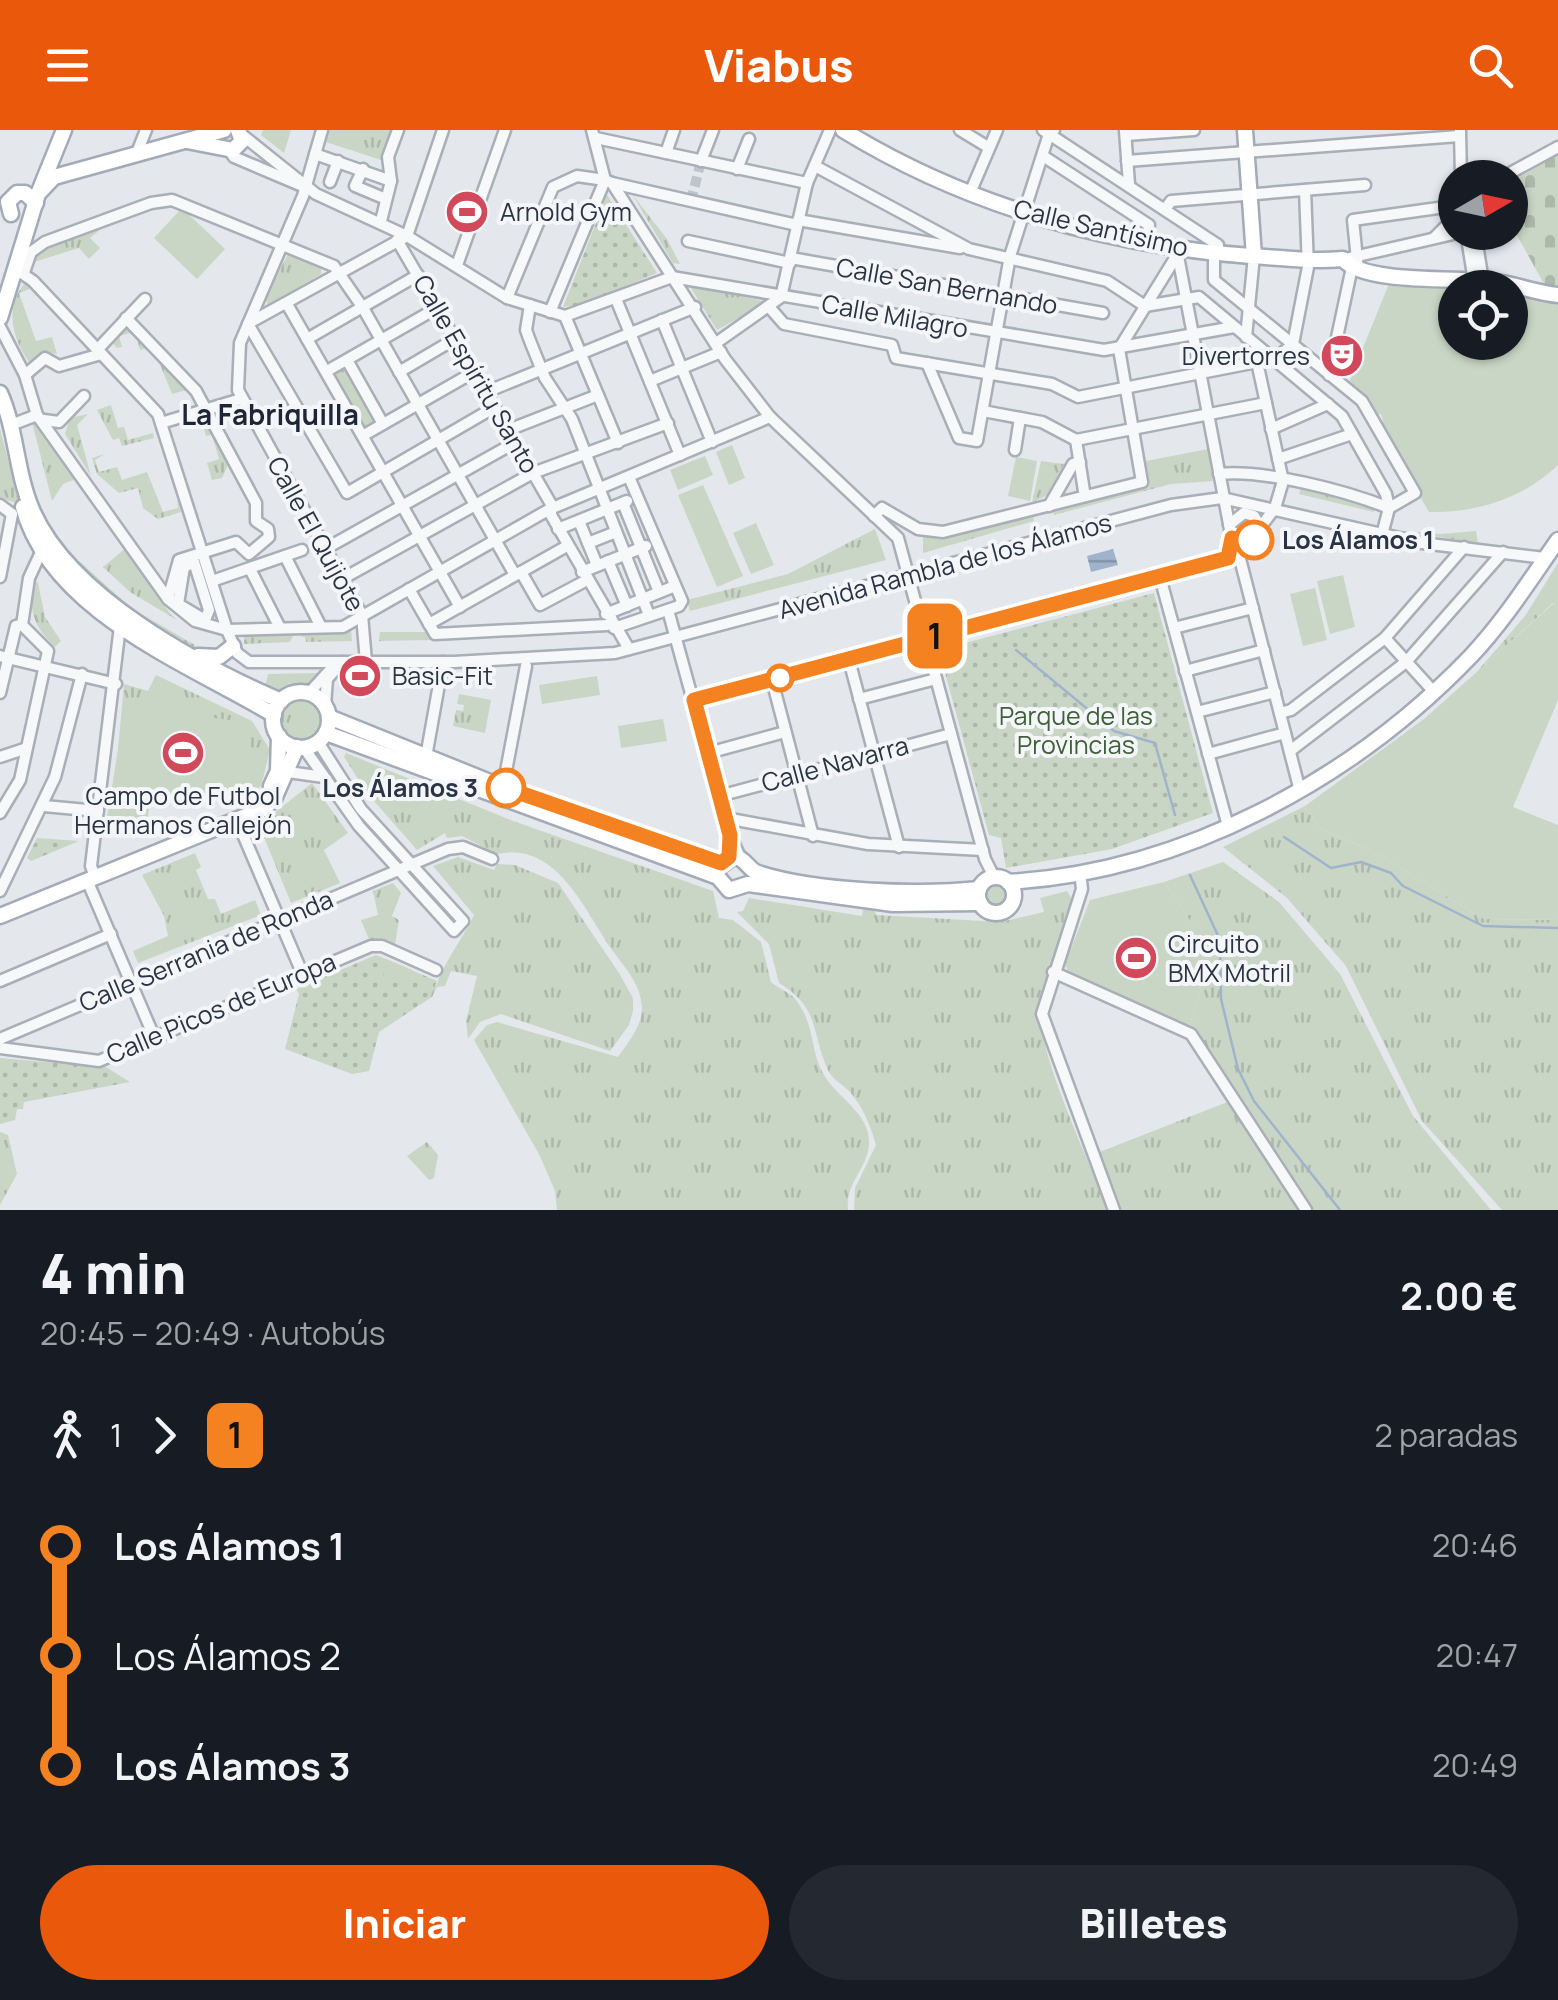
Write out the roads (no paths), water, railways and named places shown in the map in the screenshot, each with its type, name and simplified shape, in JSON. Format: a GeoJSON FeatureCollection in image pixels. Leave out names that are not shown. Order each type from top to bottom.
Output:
{"type":"FeatureCollection","features":[{"type":"Feature","properties":{"kind":"main road"},"geometry":{"type":"LineString","coordinates":[[0,318],[20,271],[51,156],[64,130]]}},
{"type":"Feature","properties":{"kind":"main road"},"geometry":{"type":"LineString","coordinates":[[36,203],[26,193],[17,193],[8,202],[5,214],[22,218],[36,203],[49,180],[223,130]]}},
{"type":"Feature","properties":{"kind":"main road"},"geometry":{"type":"LineString","coordinates":[[223,130],[220,141],[226,149]]}},
{"type":"Feature","properties":{"kind":"main road","name":"Calle Santísimo"},"geometry":{"type":"LineString","coordinates":[[844,130],[890,158],[970,193],[1025,212],[1176,252],[1352,263]]}},
{"type":"Feature","properties":{"kind":"main road"},"geometry":{"type":"LineString","coordinates":[[1245,130],[1254,256]]}},
{"type":"Feature","properties":{"kind":"main road"},"geometry":{"type":"LineString","coordinates":[[186,141],[226,149],[241,144],[240,132]]}},
{"type":"Feature","properties":{"kind":"main road"},"geometry":{"type":"LineString","coordinates":[[51,156],[61,169],[73,172]]}},
{"type":"Feature","properties":{"kind":"main road"},"geometry":{"type":"LineString","coordinates":[[1352,263],[1438,275]]}},
{"type":"Feature","properties":{"kind":"main road"},"geometry":{"type":"LineString","coordinates":[[1528,290],[1558,295]]}},
{"type":"Feature","properties":{"kind":"main road"},"geometry":{"type":"LineString","coordinates":[[0,393],[27,496],[50,540],[106,598],[277,708],[278,771],[268,791],[239,816]]}},
{"type":"Feature","properties":{"kind":"main road"},"geometry":{"type":"LineString","coordinates":[[0,407],[18,512],[42,550],[120,626],[277,708]]}},
{"type":"Feature","properties":{"kind":"main road"},"geometry":{"type":"LineString","coordinates":[[277,708],[294,693],[310,693],[327,711],[426,756],[503,788],[727,864],[750,877],[893,890],[1037,880],[1174,848],[1300,791],[1376,740],[1434,692],[1506,616],[1558,540]]}},
{"type":"Feature","properties":{"kind":"main road"},"geometry":{"type":"LineString","coordinates":[[194,656],[219,656],[233,646],[236,667],[245,684]]}},
{"type":"Feature","properties":{"kind":"main road"},"geometry":{"type":"LineString","coordinates":[[0,916],[263,808],[274,799],[288,772],[311,743],[327,711]]}},
{"type":"Feature","properties":{"kind":"main road"},"geometry":{"type":"LineString","coordinates":[[279,736],[727,864]]}},
{"type":"Feature","properties":{"kind":"main road"},"geometry":{"type":"LineString","coordinates":[[727,864],[729,890],[750,877]]}},
{"type":"Feature","properties":{"kind":"main road"},"geometry":{"type":"LineString","coordinates":[[989,883],[990,911],[1001,912],[1037,880]]}},
{"type":"Feature","properties":{"kind":"main road"},"geometry":{"type":"LineString","coordinates":[[989,883],[1013,899]]}},
{"type":"Feature","properties":{"kind":"street"},"geometry":{"type":"LineString","coordinates":[[136,155],[146,130]]}},
{"type":"Feature","properties":{"kind":"street","name":"Calle El Quijote"},"geometry":{"type":"LineString","coordinates":[[322,130],[306,186],[236,361],[241,399],[362,615],[366,662]]}},
{"type":"Feature","properties":{"kind":"street"},"geometry":{"type":"LineString","coordinates":[[381,222],[391,181],[388,157],[398,130]]}},
{"type":"Feature","properties":{"kind":"street"},"geometry":{"type":"LineString","coordinates":[[443,130],[402,238],[248,324],[347,493],[495,408]]}},
{"type":"Feature","properties":{"kind":"street"},"geometry":{"type":"LineString","coordinates":[[457,265],[505,130]]}},
{"type":"Feature","properties":{"kind":"street"},"geometry":{"type":"LineString","coordinates":[[666,153],[674,130]]}},
{"type":"Feature","properties":{"kind":"street"},"geometry":{"type":"LineString","coordinates":[[701,161],[713,130]]}},
{"type":"Feature","properties":{"kind":"street"},"geometry":{"type":"LineString","coordinates":[[650,381],[682,368],[718,346],[781,297],[807,183],[830,130]]}},
{"type":"Feature","properties":{"kind":"street"},"geometry":{"type":"LineString","coordinates":[[960,130],[988,148]]}},
{"type":"Feature","properties":{"kind":"street"},"geometry":{"type":"LineString","coordinates":[[970,193],[997,130]]}},
{"type":"Feature","properties":{"kind":"street"},"geometry":{"type":"LineString","coordinates":[[1129,184],[1125,132],[1194,130]]}},
{"type":"Feature","properties":{"kind":"street"},"geometry":{"type":"LineString","coordinates":[[1360,130],[1361,144]]}},
{"type":"Feature","properties":{"kind":"street"},"geometry":{"type":"LineString","coordinates":[[507,298],[553,186],[577,176],[798,223],[1010,256],[1107,281],[1145,306],[1193,298],[1214,280],[1218,245],[1049,131],[1010,256],[978,441],[959,438],[927,363]]}},
{"type":"Feature","properties":{"kind":"street"},"geometry":{"type":"LineString","coordinates":[[240,132],[306,186]]}},
{"type":"Feature","properties":{"kind":"street"},"geometry":{"type":"LineString","coordinates":[[1127,161],[1460,133],[1461,160]]}},
{"type":"Feature","properties":{"kind":"street"},"geometry":{"type":"LineString","coordinates":[[594,134],[807,183]]}},
{"type":"Feature","properties":{"kind":"street"},"geometry":{"type":"LineString","coordinates":[[594,134],[609,181],[770,417],[898,538],[989,883]]}},
{"type":"Feature","properties":{"kind":"street"},"geometry":{"type":"LineString","coordinates":[[737,168],[749,140]]}},
{"type":"Feature","properties":{"kind":"street"},"geometry":{"type":"LineString","coordinates":[[226,149],[234,157],[381,222],[507,298],[550,312],[565,316],[672,277]]}},
{"type":"Feature","properties":{"kind":"street"},"geometry":{"type":"LineString","coordinates":[[1528,163],[1554,149]]}},
{"type":"Feature","properties":{"kind":"street"},"geometry":{"type":"LineString","coordinates":[[315,154],[391,181]]}},
{"type":"Feature","properties":{"kind":"street"},"geometry":{"type":"LineString","coordinates":[[1043,156],[1149,225],[1147,243]]}},
{"type":"Feature","properties":{"kind":"street"},"geometry":{"type":"LineString","coordinates":[[330,182],[338,161]]}},
{"type":"Feature","properties":{"kind":"street"},"geometry":{"type":"LineString","coordinates":[[814,166],[969,249]]}},
{"type":"Feature","properties":{"kind":"street"},"geometry":{"type":"LineString","coordinates":[[364,169],[355,186],[386,199]]}},
{"type":"Feature","properties":{"kind":"street"},"geometry":{"type":"LineString","coordinates":[[550,312],[609,181]]}},
{"type":"Feature","properties":{"kind":"street"},"geometry":{"type":"LineString","coordinates":[[1166,208],[1171,201],[1364,185]]}},
{"type":"Feature","properties":{"kind":"street"},"geometry":{"type":"LineString","coordinates":[[620,197],[629,187]]}},
{"type":"Feature","properties":{"kind":"street"},"geometry":{"type":"LineString","coordinates":[[1293,344],[1308,260],[1304,190]]}},
{"type":"Feature","properties":{"kind":"street"},"geometry":{"type":"LineString","coordinates":[[233,646],[158,414],[20,271],[31,252],[45,242],[151,203],[172,200],[342,272],[495,540],[540,606],[603,563],[656,541]]}},
{"type":"Feature","properties":{"kind":"street"},"geometry":{"type":"LineString","coordinates":[[1330,375],[1352,263],[1353,220],[1438,208]]}},
{"type":"Feature","properties":{"kind":"street"},"geometry":{"type":"LineString","coordinates":[[1433,239],[1438,234]]}},
{"type":"Feature","properties":{"kind":"street","name":"Calle Espíritu Santo"},"geometry":{"type":"LineString","coordinates":[[402,238],[418,275],[534,473],[558,529],[609,622],[629,649]]}},
{"type":"Feature","properties":{"kind":"street","name":"Calle Santísimo"},"geometry":{"type":"LineString","coordinates":[[1352,263],[1438,238]]}},
{"type":"Feature","properties":{"kind":"street","name":"Calle San Bernando"},"geometry":{"type":"LineString","coordinates":[[688,241],[1103,313]]}},
{"type":"Feature","properties":{"kind":"street"},"geometry":{"type":"LineString","coordinates":[[1176,252],[1193,298],[1194,335],[1234,557],[1253,608],[1300,791]]}},
{"type":"Feature","properties":{"kind":"street"},"geometry":{"type":"LineString","coordinates":[[874,516],[882,508],[918,529],[943,532],[1142,482],[1119,349],[1176,252]]}},
{"type":"Feature","properties":{"kind":"street"},"geometry":{"type":"LineString","coordinates":[[1246,337],[1254,256]]}},
{"type":"Feature","properties":{"kind":"street"},"geometry":{"type":"LineString","coordinates":[[307,338],[418,275]]}},
{"type":"Feature","properties":{"kind":"street","name":"Calle Milagro"},"geometry":{"type":"LineString","coordinates":[[672,277],[996,334],[1119,349],[1234,327]]}},
{"type":"Feature","properties":{"kind":"street"},"geometry":{"type":"LineString","coordinates":[[1214,280],[1362,401],[1415,493],[1389,508],[1283,480],[1236,472],[1219,474]]}},
{"type":"Feature","properties":{"kind":"street"},"geometry":{"type":"LineString","coordinates":[[1193,298],[1328,404],[1352,434],[1389,508],[1382,535]]}},
{"type":"Feature","properties":{"kind":"street"},"geometry":{"type":"LineString","coordinates":[[25,375],[45,358],[59,366],[99,352],[145,299]]}},
{"type":"Feature","properties":{"kind":"street"},"geometry":{"type":"LineString","coordinates":[[616,299],[680,456]]}},
{"type":"Feature","properties":{"kind":"street"},"geometry":{"type":"LineString","coordinates":[[287,304],[460,607]]}},
{"type":"Feature","properties":{"kind":"street"},"geometry":{"type":"LineString","coordinates":[[530,305],[526,330],[541,369],[586,456],[649,616]]}},
{"type":"Feature","properties":{"kind":"street"},"geometry":{"type":"LineString","coordinates":[[486,392],[695,306]]}},
{"type":"Feature","properties":{"kind":"street"},"geometry":{"type":"LineString","coordinates":[[327,371],[437,308]]}},
{"type":"Feature","properties":{"kind":"street"},"geometry":{"type":"LineString","coordinates":[[770,308],[784,324],[892,345],[896,358],[1052,384],[1078,398],[1266,359],[1293,344]]}},
{"type":"Feature","properties":{"kind":"street"},"geometry":{"type":"LineString","coordinates":[[565,316],[618,443]]}},
{"type":"Feature","properties":{"kind":"street"},"geometry":{"type":"LineString","coordinates":[[126,318],[183,375],[256,504],[256,521],[268,529],[268,538],[250,554],[236,542],[180,560],[168,598]]}},
{"type":"Feature","properties":{"kind":"street"},"geometry":{"type":"LineString","coordinates":[[662,320],[712,442]]}},
{"type":"Feature","properties":{"kind":"street"},"geometry":{"type":"LineString","coordinates":[[718,346],[722,334],[747,323]]}},
{"type":"Feature","properties":{"kind":"street"},"geometry":{"type":"LineString","coordinates":[[0,327],[25,375],[40,417],[168,598],[195,622],[227,630],[344,627],[550,509],[770,417]]}},
{"type":"Feature","properties":{"kind":"street"},"geometry":{"type":"LineString","coordinates":[[400,372],[455,340]]}},
{"type":"Feature","properties":{"kind":"street"},"geometry":{"type":"LineString","coordinates":[[694,700],[1234,557],[1258,536],[1259,525],[1275,508],[1283,480],[1266,403],[1266,359]]}},
{"type":"Feature","properties":{"kind":"street"},"geometry":{"type":"LineString","coordinates":[[346,360],[383,424]]}},
{"type":"Feature","properties":{"kind":"street"},"geometry":{"type":"LineString","coordinates":[[364,435],[474,372]]}},
{"type":"Feature","properties":{"kind":"street"},"geometry":{"type":"LineString","coordinates":[[508,430],[598,395]]}},
{"type":"Feature","properties":{"kind":"street"},"geometry":{"type":"LineString","coordinates":[[11,425],[40,417],[59,422],[84,396]]}},
{"type":"Feature","properties":{"kind":"street"},"geometry":{"type":"LineString","coordinates":[[161,423],[241,399]]}},
{"type":"Feature","properties":{"kind":"street"},"geometry":{"type":"LineString","coordinates":[[983,411],[1042,422],[1076,440],[1266,403]]}},
{"type":"Feature","properties":{"kind":"street"},"geometry":{"type":"LineString","coordinates":[[1272,429],[1328,404]]}},
{"type":"Feature","properties":{"kind":"street"},"geometry":{"type":"LineString","coordinates":[[1015,450],[1020,418]]}},
{"type":"Feature","properties":{"kind":"street"},"geometry":{"type":"LineString","coordinates":[[342,579],[534,473],[668,423]]}},
{"type":"Feature","properties":{"kind":"street"},"geometry":{"type":"LineString","coordinates":[[1278,459],[1352,434]]}},
{"type":"Feature","properties":{"kind":"street"},"geometry":{"type":"LineString","coordinates":[[1076,440],[1084,491]]}},
{"type":"Feature","properties":{"kind":"street"},"geometry":{"type":"LineString","coordinates":[[326,549],[516,442]]}},
{"type":"Feature","properties":{"kind":"street"},"geometry":{"type":"LineString","coordinates":[[1049,506],[1073,464],[1080,462]]}},
{"type":"Feature","properties":{"kind":"street"},"geometry":{"type":"LineString","coordinates":[[409,588],[434,634],[609,622],[668,610],[682,601],[629,477]]}},
{"type":"Feature","properties":{"kind":"street"},"geometry":{"type":"LineString","coordinates":[[558,529],[638,496]]}},
{"type":"Feature","properties":{"kind":"street","name":"Avenida Rambla de los Álamos"},"geometry":{"type":"LineString","coordinates":[[233,646],[248,662],[583,657],[676,637],[1170,505],[1222,498],[1382,535],[1545,558]]}},
{"type":"Feature","properties":{"kind":"street"},"geometry":{"type":"LineString","coordinates":[[623,503],[659,592]]}},
{"type":"Feature","properties":{"kind":"street"},"geometry":{"type":"LineString","coordinates":[[0,505],[18,512],[3,554],[0,577]]}},
{"type":"Feature","properties":{"kind":"street"},"geometry":{"type":"LineString","coordinates":[[1229,525],[1234,516],[1244,513],[1259,525]]}},
{"type":"Feature","properties":{"kind":"street"},"geometry":{"type":"LineString","coordinates":[[578,521],[627,606]]}},
{"type":"Feature","properties":{"kind":"street"},"geometry":{"type":"LineString","coordinates":[[588,543],[616,532]]}},
{"type":"Feature","properties":{"kind":"street"},"geometry":{"type":"LineString","coordinates":[[1232,538],[1245,544]]}},
{"type":"Feature","properties":{"kind":"street"},"geometry":{"type":"LineString","coordinates":[[429,624],[568,546]]}},
{"type":"Feature","properties":{"kind":"street"},"geometry":{"type":"LineString","coordinates":[[1280,713],[1290,710],[1385,638],[1464,547]]}},
{"type":"Feature","properties":{"kind":"street"},"geometry":{"type":"LineString","coordinates":[[22,624],[29,578],[42,550]]}},
{"type":"Feature","properties":{"kind":"street"},"geometry":{"type":"LineString","coordinates":[[212,580],[302,550]]}},
{"type":"Feature","properties":{"kind":"street"},"geometry":{"type":"LineString","coordinates":[[1290,750],[1406,662],[1503,552]]}},
{"type":"Feature","properties":{"kind":"street"},"geometry":{"type":"LineString","coordinates":[[285,556],[321,627]]}},
{"type":"Feature","properties":{"kind":"street"},"geometry":{"type":"LineString","coordinates":[[194,562],[208,620],[193,616],[178,604],[186,564],[194,562]]}},
{"type":"Feature","properties":{"kind":"street"},"geometry":{"type":"LineString","coordinates":[[250,568],[280,628]]}},
{"type":"Feature","properties":{"kind":"street"},"geometry":{"type":"LineString","coordinates":[[1160,577],[1228,826]]}},
{"type":"Feature","properties":{"kind":"street"},"geometry":{"type":"LineString","coordinates":[[609,622],[627,606],[675,586]]}},
{"type":"Feature","properties":{"kind":"street"},"geometry":{"type":"LineString","coordinates":[[1174,628],[1253,608]]}},
{"type":"Feature","properties":{"kind":"street"},"geometry":{"type":"LineString","coordinates":[[668,610],[730,835],[727,864]]}},
{"type":"Feature","properties":{"kind":"street"},"geometry":{"type":"LineString","coordinates":[[0,693],[4,656],[16,626],[22,624]]}},
{"type":"Feature","properties":{"kind":"street"},"geometry":{"type":"LineString","coordinates":[[0,813],[20,780],[45,665],[45,646],[22,624]]}},
{"type":"Feature","properties":{"kind":"street"},"geometry":{"type":"LineString","coordinates":[[120,626],[91,878],[155,1039]]}},
{"type":"Feature","properties":{"kind":"street"},"geometry":{"type":"LineString","coordinates":[[119,652],[138,638]]}},
{"type":"Feature","properties":{"kind":"street"},"geometry":{"type":"LineString","coordinates":[[1385,638],[1434,692]]}},
{"type":"Feature","properties":{"kind":"street"},"geometry":{"type":"LineString","coordinates":[[1186,671],[1264,650]]}},
{"type":"Feature","properties":{"kind":"street"},"geometry":{"type":"LineString","coordinates":[[4,656],[116,684]]}},
{"type":"Feature","properties":{"kind":"street"},"geometry":{"type":"LineString","coordinates":[[849,660],[899,848]]}},
{"type":"Feature","properties":{"kind":"street"},"geometry":{"type":"LineString","coordinates":[[310,693],[342,662]]}},
{"type":"Feature","properties":{"kind":"street"},"geometry":{"type":"LineString","coordinates":[[327,711],[327,679],[342,662]]}},
{"type":"Feature","properties":{"kind":"street"},"geometry":{"type":"LineString","coordinates":[[426,756],[444,662]]}},
{"type":"Feature","properties":{"kind":"street"},"geometry":{"type":"LineString","coordinates":[[503,788],[526,666]]}},
{"type":"Feature","properties":{"kind":"street"},"geometry":{"type":"LineString","coordinates":[[0,891],[44,806],[82,674]]}},
{"type":"Feature","properties":{"kind":"street"},"geometry":{"type":"LineString","coordinates":[[860,699],[936,679]]}},
{"type":"Feature","properties":{"kind":"street"},"geometry":{"type":"LineString","coordinates":[[772,680],[813,836]]}},
{"type":"Feature","properties":{"kind":"street"},"geometry":{"type":"LineString","coordinates":[[1197,712],[1274,692]]}},
{"type":"Feature","properties":{"kind":"street"},"geometry":{"type":"LineString","coordinates":[[708,753],[785,732]]}},
{"type":"Feature","properties":{"kind":"street"},"geometry":{"type":"LineString","coordinates":[[1208,754],[1285,733]]}},
{"type":"Feature","properties":{"kind":"street","name":"Calle Navarra"},"geometry":{"type":"LineString","coordinates":[[720,796],[951,734]]}},
{"type":"Feature","properties":{"kind":"street"},"geometry":{"type":"LineString","coordinates":[[311,743],[361,810],[463,921],[454,930],[398,870],[324,776],[311,743]]}},
{"type":"Feature","properties":{"kind":"street"},"geometry":{"type":"LineString","coordinates":[[0,757],[24,749]]}},
{"type":"Feature","properties":{"kind":"street"},"geometry":{"type":"LineString","coordinates":[[288,772],[324,776]]}},
{"type":"Feature","properties":{"kind":"street"},"geometry":{"type":"LineString","coordinates":[[44,806],[98,811]]}},
{"type":"Feature","properties":{"kind":"street"},"geometry":{"type":"LineString","coordinates":[[239,816],[303,976]]}},
{"type":"Feature","properties":{"kind":"street"},"geometry":{"type":"LineString","coordinates":[[725,818],[899,848],[982,850]]}},
{"type":"Feature","properties":{"kind":"street","name":"Calle Serrania de Ronda"},"geometry":{"type":"LineString","coordinates":[[0,1038],[411,863],[456,847],[492,859]]}},
{"type":"Feature","properties":{"kind":"street"},"geometry":{"type":"LineString","coordinates":[[1080,872],[1082,889],[1042,1014],[1114,1210]]}},
{"type":"Feature","properties":{"kind":"street"},"geometry":{"type":"LineString","coordinates":[[0,981],[111,934]]}},
{"type":"Feature","properties":{"kind":"street","name":"Calle Picos de Europa"},"geometry":{"type":"LineString","coordinates":[[0,1048],[99,1060],[372,946],[382,946],[436,970]]}},
{"type":"Feature","properties":{"kind":"street"},"geometry":{"type":"LineString","coordinates":[[1053,972],[1191,1034],[1306,1210]]}},
{"type":"Feature","properties":{"kind":"water"},"geometry":{"type":"Polygon","coordinates":[[[1113,549],[1118,565],[1091,572],[1087,556],[1113,549]]]}},
{"type":"Feature","properties":{"kind":"waterway"},"geometry":{"type":"LineString","coordinates":[[1016,650],[1114,731],[1155,743],[1175,815]]}},
{"type":"Feature","properties":{"kind":"waterway"},"geometry":{"type":"LineString","coordinates":[[1284,837],[1331,868],[1361,862],[1391,873],[1403,886],[1483,926],[1558,928]]}},
{"type":"Feature","properties":{"kind":"waterway"},"geometry":{"type":"LineString","coordinates":[[1190,875],[1220,940],[1221,999],[1238,1069],[1254,1101],[1340,1210]]}},
{"type":"Feature","properties":{"kind":"tunnel"},"geometry":{"type":"LineString","coordinates":[[691,201],[701,161]]}},
{"type":"Feature","properties":{"kind":"place","name":"Arnold Gym"},"geometry":{"type":"Point","coordinates":[467,212]}},
{"type":"Feature","properties":{"kind":"place","name":"Divertorres"},"geometry":{"type":"Point","coordinates":[1342,356]}},
{"type":"Feature","properties":{"kind":"place","name":"Los Álamos 1"},"geometry":{"type":"Point","coordinates":[1254,540]}},
{"type":"Feature","properties":{"kind":"place","name":"Basic-Fit"},"geometry":{"type":"Point","coordinates":[360,676]}},
{"type":"Feature","properties":{"kind":"place","name":"Campo de Futbol Hermanos Callejón"},"geometry":{"type":"Point","coordinates":[183,753]}},
{"type":"Feature","properties":{"kind":"place","name":"Los Álamos 3"},"geometry":{"type":"Point","coordinates":[506,788]}},
{"type":"Feature","properties":{"kind":"place","name":"Circuito BMX Motril"},"geometry":{"type":"Point","coordinates":[1136,958]}},
{"type":"Feature","properties":{"kind":"district","name":"La Fabriquilla"},"geometry":{"type":"Point","coordinates":[270,415]}},
{"type":"Feature","properties":{"kind":"park label","name":"Parque de las Provincias"},"geometry":{"type":"Point","coordinates":[1076,730]}}]}
